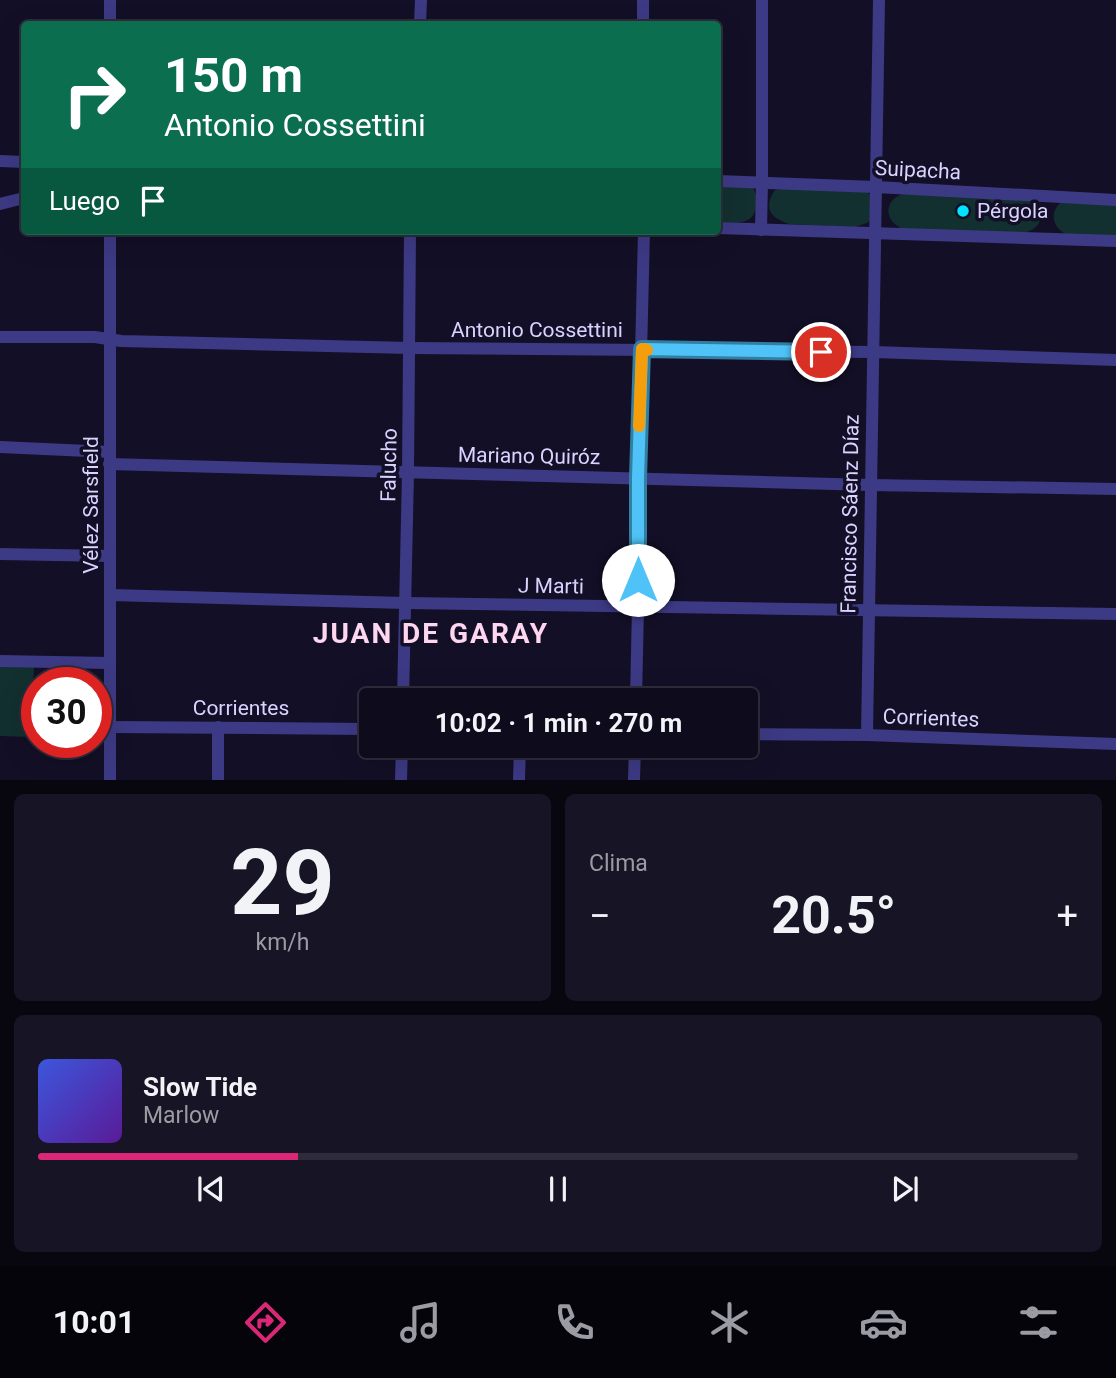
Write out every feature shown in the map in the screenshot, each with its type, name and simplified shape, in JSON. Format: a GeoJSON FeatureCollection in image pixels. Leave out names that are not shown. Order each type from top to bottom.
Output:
{"type":"FeatureCollection","features":[{"type":"Feature","properties":{"kind":"street"},"geometry":{"type":"LineString","coordinates":[[110,0],[110,21]]}},
{"type":"Feature","properties":{"kind":"street"},"geometry":{"type":"LineString","coordinates":[[420,21],[421,0]]}},
{"type":"Feature","properties":{"kind":"street"},"geometry":{"type":"LineString","coordinates":[[643,0],[643,21]]}},
{"type":"Feature","properties":{"kind":"street"},"geometry":{"type":"LineString","coordinates":[[761,230],[762,0]]}},
{"type":"Feature","properties":{"kind":"street","name":"Francisco Sáenz Díaz"},"geometry":{"type":"LineString","coordinates":[[867,735],[879,0]]}},
{"type":"Feature","properties":{"kind":"street"},"geometry":{"type":"LineString","coordinates":[[0,154],[21,154]]}},
{"type":"Feature","properties":{"kind":"street"},"geometry":{"type":"LineString","coordinates":[[0,161],[21,162]]}},
{"type":"Feature","properties":{"kind":"street","name":"Suipacha"},"geometry":{"type":"LineString","coordinates":[[721,181],[1116,200]]}},
{"type":"Feature","properties":{"kind":"street"},"geometry":{"type":"LineString","coordinates":[[0,204],[21,199]]}},
{"type":"Feature","properties":{"kind":"street"},"geometry":{"type":"LineString","coordinates":[[721,228],[1116,241]]}},
{"type":"Feature","properties":{"kind":"street","name":"Vélez Sarsfield"},"geometry":{"type":"LineString","coordinates":[[110,235],[110,667]]}},
{"type":"Feature","properties":{"kind":"street","name":"Falucho"},"geometry":{"type":"LineString","coordinates":[[403,688],[410,235]]}},
{"type":"Feature","properties":{"kind":"street"},"geometry":{"type":"LineString","coordinates":[[636,688],[644,235]]}},
{"type":"Feature","properties":{"kind":"street","name":"Antonio Cossettini"},"geometry":{"type":"LineString","coordinates":[[0,337],[95,337],[110,340],[410,348],[873,352],[1116,360]]}},
{"type":"Feature","properties":{"kind":"street","name":"Mariano Quiróz"},"geometry":{"type":"LineString","coordinates":[[0,447],[110,458],[408,473],[1116,489]]}},
{"type":"Feature","properties":{"kind":"street"},"geometry":{"type":"LineString","coordinates":[[0,554],[110,556]]}},
{"type":"Feature","properties":{"kind":"street","name":"J Marti"},"geometry":{"type":"LineString","coordinates":[[111,596],[1116,614]]}},
{"type":"Feature","properties":{"kind":"street"},"geometry":{"type":"LineString","coordinates":[[0,661],[110,663]]}},
{"type":"Feature","properties":{"kind":"street","name":"Corrientes"},"geometry":{"type":"LineString","coordinates":[[112,727],[359,729]]}},
{"type":"Feature","properties":{"kind":"street"},"geometry":{"type":"LineString","coordinates":[[218,727],[218,779]]}},
{"type":"Feature","properties":{"kind":"street","name":"Corrientes"},"geometry":{"type":"LineString","coordinates":[[758,734],[867,735],[1116,744]]}},
{"type":"Feature","properties":{"kind":"street","name":"Vélez Sarsfield"},"geometry":{"type":"LineString","coordinates":[[110,758],[110,779]]}},
{"type":"Feature","properties":{"kind":"street"},"geometry":{"type":"LineString","coordinates":[[401,779],[402,758]]}},
{"type":"Feature","properties":{"kind":"street"},"geometry":{"type":"LineString","coordinates":[[519,779],[520,758]]}},
{"type":"Feature","properties":{"kind":"street"},"geometry":{"type":"LineString","coordinates":[[634,779],[635,758]]}},
{"type":"Feature","properties":{"kind":"green space"},"geometry":{"type":"Polygon","coordinates":[[[721,183],[753,188],[757,201],[751,217],[742,222],[721,222],[721,183]]]}},
{"type":"Feature","properties":{"kind":"green space"},"geometry":{"type":"Polygon","coordinates":[[[782,188],[867,192],[872,197],[872,218],[855,227],[789,224],[777,219],[769,207],[775,190],[782,188]]]}},
{"type":"Feature","properties":{"kind":"green space"},"geometry":{"type":"Polygon","coordinates":[[[903,194],[1027,200],[1037,209],[1040,218],[1036,227],[1023,233],[903,229],[892,221],[888,211],[892,201],[903,194]]]}},
{"type":"Feature","properties":{"kind":"green space"},"geometry":{"type":"Polygon","coordinates":[[[1116,202],[1116,237],[1068,235],[1059,229],[1054,221],[1054,212],[1060,203],[1116,202]]]}},
{"type":"Feature","properties":{"kind":"green space"},"geometry":{"type":"Polygon","coordinates":[[[0,666],[34,667],[21,667],[21,737],[0,736],[0,666]]]}},
{"type":"Feature","properties":{"kind":"slow traffic"},"geometry":{"type":"LineString","coordinates":[[639,426],[642,349],[647,350]]}},
{"type":"Feature","properties":{"kind":"place","name":"Pérgola"},"geometry":{"type":"Point","coordinates":[963,211]}},
{"type":"Feature","properties":{"kind":"district","name":"JUAN DE GARAY"},"geometry":{"type":"Point","coordinates":[431,633]}},
{"type":"Feature","properties":{"kind":"route"},"geometry":{"type":"LineString","coordinates":[[638,580],[642,349],[821,352]]}}]}
